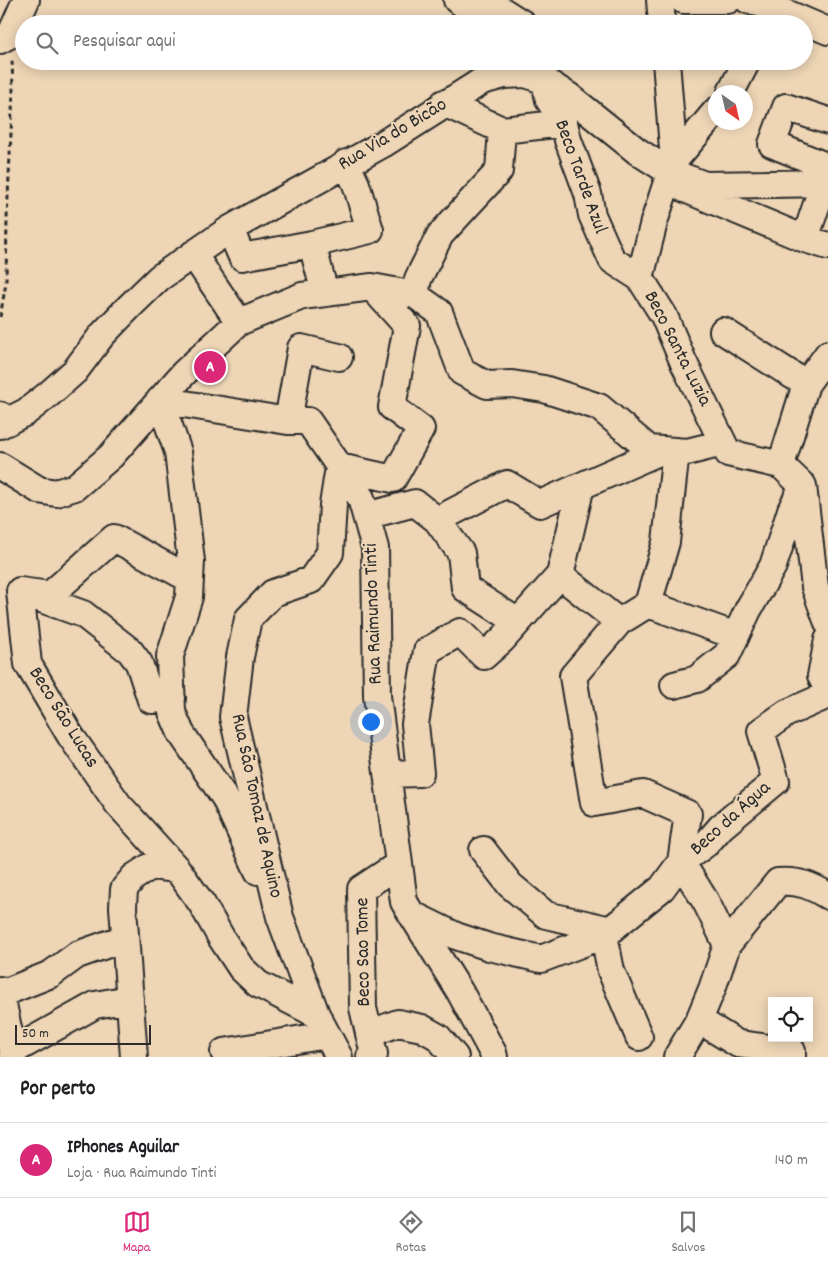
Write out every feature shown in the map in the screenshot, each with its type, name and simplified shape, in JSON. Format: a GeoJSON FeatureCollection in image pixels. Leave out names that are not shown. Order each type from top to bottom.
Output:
{"type":"FeatureCollection","features":[{"type":"Feature","properties":{"kind":"street"},"geometry":{"type":"LineString","coordinates":[[18,15],[26,0]]}},
{"type":"Feature","properties":{"kind":"street"},"geometry":{"type":"LineString","coordinates":[[458,0],[463,4],[493,5],[509,15]]}},
{"type":"Feature","properties":{"kind":"street"},"geometry":{"type":"LineString","coordinates":[[660,0],[661,15]]}},
{"type":"Feature","properties":{"kind":"street"},"geometry":{"type":"LineString","coordinates":[[683,0],[728,0]]}},
{"type":"Feature","properties":{"kind":"street"},"geometry":{"type":"LineString","coordinates":[[764,8],[783,15]]}},
{"type":"Feature","properties":{"kind":"street"},"geometry":{"type":"LineString","coordinates":[[6,37],[15,20]]}},
{"type":"Feature","properties":{"kind":"street"},"geometry":{"type":"LineString","coordinates":[[813,26],[828,31]]}},
{"type":"Feature","properties":{"kind":"street"},"geometry":{"type":"LineString","coordinates":[[666,70],[670,172],[816,242],[827,176],[772,144],[786,108],[828,122]]}},
{"type":"Feature","properties":{"kind":"street"},"geometry":{"type":"LineString","coordinates":[[735,85],[742,70]]}},
{"type":"Feature","properties":{"kind":"street","name":"Rua Via do Bicão"},"geometry":{"type":"LineString","coordinates":[[2,420],[34,406],[76,371],[102,335],[159,278],[230,229],[383,144],[444,103],[482,81],[504,75],[543,71],[570,96],[637,150],[670,172],[706,185],[827,176]]}},
{"type":"Feature","properties":{"kind":"street","name":"Beco Tarde Azul"},"geometry":{"type":"LineString","coordinates":[[543,71],[549,100],[564,123],[568,140],[588,194],[592,215],[612,260],[640,278]]}},
{"type":"Feature","properties":{"kind":"street"},"geometry":{"type":"LineString","coordinates":[[444,103],[502,130],[564,123]]}},
{"type":"Feature","properties":{"kind":"street","name":"Beco Santa Luzia"},"geometry":{"type":"LineString","coordinates":[[708,122],[670,172],[654,222],[640,278],[664,316],[683,361],[725,448]]}},
{"type":"Feature","properties":{"kind":"street"},"geometry":{"type":"LineString","coordinates":[[415,295],[418,278],[440,236],[499,171],[502,130]]}},
{"type":"Feature","properties":{"kind":"street"},"geometry":{"type":"LineString","coordinates":[[230,229],[242,257],[312,244],[370,230],[356,184],[346,163]]}},
{"type":"Feature","properties":{"kind":"street"},"geometry":{"type":"LineString","coordinates":[[312,244],[325,293]]}},
{"type":"Feature","properties":{"kind":"street"},"geometry":{"type":"LineString","coordinates":[[193,254],[240,322]]}},
{"type":"Feature","properties":{"kind":"street"},"geometry":{"type":"LineString","coordinates":[[339,467],[393,479],[421,429],[392,407],[407,326],[372,287]]}},
{"type":"Feature","properties":{"kind":"street"},"geometry":{"type":"LineString","coordinates":[[2,420],[2,467],[39,490],[56,493],[75,486],[111,456],[184,373],[240,322],[302,296],[372,287],[415,295],[439,312],[462,372],[487,385],[512,384],[544,389],[599,406],[649,449],[687,452],[725,448],[781,465],[803,486],[815,587],[828,624]]}},
{"type":"Feature","properties":{"kind":"street"},"geometry":{"type":"LineString","coordinates":[[723,331],[806,384]]}},
{"type":"Feature","properties":{"kind":"street"},"geometry":{"type":"LineString","coordinates":[[288,421],[302,348],[339,357]]}},
{"type":"Feature","properties":{"kind":"street"},"geometry":{"type":"LineString","coordinates":[[781,465],[806,384],[828,354]]}},
{"type":"Feature","properties":{"kind":"street"},"geometry":{"type":"LineString","coordinates":[[160,400],[178,452],[191,561],[189,597],[170,656],[172,712],[181,733],[225,798],[280,917]]}},
{"type":"Feature","properties":{"kind":"street","name":"Rua Raimundo Tinti"},"geometry":{"type":"LineString","coordinates":[[160,400],[288,421],[308,422],[361,498],[375,548],[377,696],[404,902],[460,992],[494,1053],[494,1057]]}},
{"type":"Feature","properties":{"kind":"street"},"geometry":{"type":"LineString","coordinates":[[437,520],[507,484],[540,504],[670,451]]}},
{"type":"Feature","properties":{"kind":"street"},"geometry":{"type":"LineString","coordinates":[[411,914],[456,936],[489,948],[541,959],[607,933],[662,888],[681,862],[688,814],[643,794],[594,802],[572,676],[619,622],[648,604],[666,542],[670,451]]}},
{"type":"Feature","properties":{"kind":"street","name":"Rua São Tomaz de Aquino"},"geometry":{"type":"LineString","coordinates":[[328,1036],[280,917],[233,717],[240,657],[248,620],[273,593],[311,580],[330,553],[333,505],[339,467]]}},
{"type":"Feature","properties":{"kind":"street"},"geometry":{"type":"LineString","coordinates":[[388,774],[420,773],[415,724],[427,651],[460,632],[484,656],[502,640],[560,575],[581,486]]}},
{"type":"Feature","properties":{"kind":"street"},"geometry":{"type":"LineString","coordinates":[[674,685],[697,678],[727,655],[773,566],[791,510],[803,486]]}},
{"type":"Feature","properties":{"kind":"street"},"geometry":{"type":"LineString","coordinates":[[366,516],[415,503],[437,520],[461,553],[464,588],[518,622]]}},
{"type":"Feature","properties":{"kind":"street"},"geometry":{"type":"LineString","coordinates":[[20,591],[50,595],[114,538],[190,580]]}},
{"type":"Feature","properties":{"kind":"street"},"geometry":{"type":"LineString","coordinates":[[560,575],[619,622]]}},
{"type":"Feature","properties":{"kind":"street"},"geometry":{"type":"LineString","coordinates":[[20,591],[83,614],[130,651],[139,663],[151,700],[172,698]]}},
{"type":"Feature","properties":{"kind":"street","name":"Beco São Lucas"},"geometry":{"type":"LineString","coordinates":[[20,591],[28,664],[70,736],[118,804],[177,869],[202,904],[241,968],[258,984],[328,1036]]}},
{"type":"Feature","properties":{"kind":"street"},"geometry":{"type":"LineString","coordinates":[[648,604],[736,636]]}},
{"type":"Feature","properties":{"kind":"street"},"geometry":{"type":"LineString","coordinates":[[828,640],[821,676],[828,690]]}},
{"type":"Feature","properties":{"kind":"street","name":"Beco da Água"},"geometry":{"type":"LineString","coordinates":[[681,862],[707,843],[721,827],[776,781],[761,731],[787,713],[828,695]]}},
{"type":"Feature","properties":{"kind":"street"},"geometry":{"type":"LineString","coordinates":[[483,850],[510,885],[546,915],[607,933]]}},
{"type":"Feature","properties":{"kind":"street"},"geometry":{"type":"LineString","coordinates":[[681,862],[706,902],[727,945]]}},
{"type":"Feature","properties":{"kind":"street","name":"Beco Sao Tome"},"geometry":{"type":"LineString","coordinates":[[370,1046],[363,1008],[361,889],[399,864]]}},
{"type":"Feature","properties":{"kind":"street"},"geometry":{"type":"LineString","coordinates":[[134,1057],[123,908],[124,889],[134,877],[150,866],[177,869]]}},
{"type":"Feature","properties":{"kind":"street"},"geometry":{"type":"LineString","coordinates":[[677,1057],[699,1020],[727,945],[778,882],[791,881],[802,883],[828,896]]}},
{"type":"Feature","properties":{"kind":"street"},"geometry":{"type":"LineString","coordinates":[[607,933],[611,971],[639,1037]]}},
{"type":"Feature","properties":{"kind":"street"},"geometry":{"type":"LineString","coordinates":[[126,938],[77,955],[51,974],[0,992],[13,1054],[95,1005],[130,999]]}},
{"type":"Feature","properties":{"kind":"street"},"geometry":{"type":"LineString","coordinates":[[699,1020],[748,1051],[792,1054]]}},
{"type":"Feature","properties":{"kind":"street"},"geometry":{"type":"LineString","coordinates":[[370,1046],[398,1023],[422,1028],[438,1037],[455,1057]]}},
{"type":"Feature","properties":{"kind":"street"},"geometry":{"type":"LineString","coordinates":[[224,1052],[328,1036]]}},
{"type":"Feature","properties":{"kind":"path"},"geometry":{"type":"LineString","coordinates":[[0,317],[6,283],[13,91],[6,37]]}},
{"type":"Feature","properties":{"kind":"place","name":"IPhones Aguilar"},"geometry":{"type":"Point","coordinates":[210,367]}}]}
